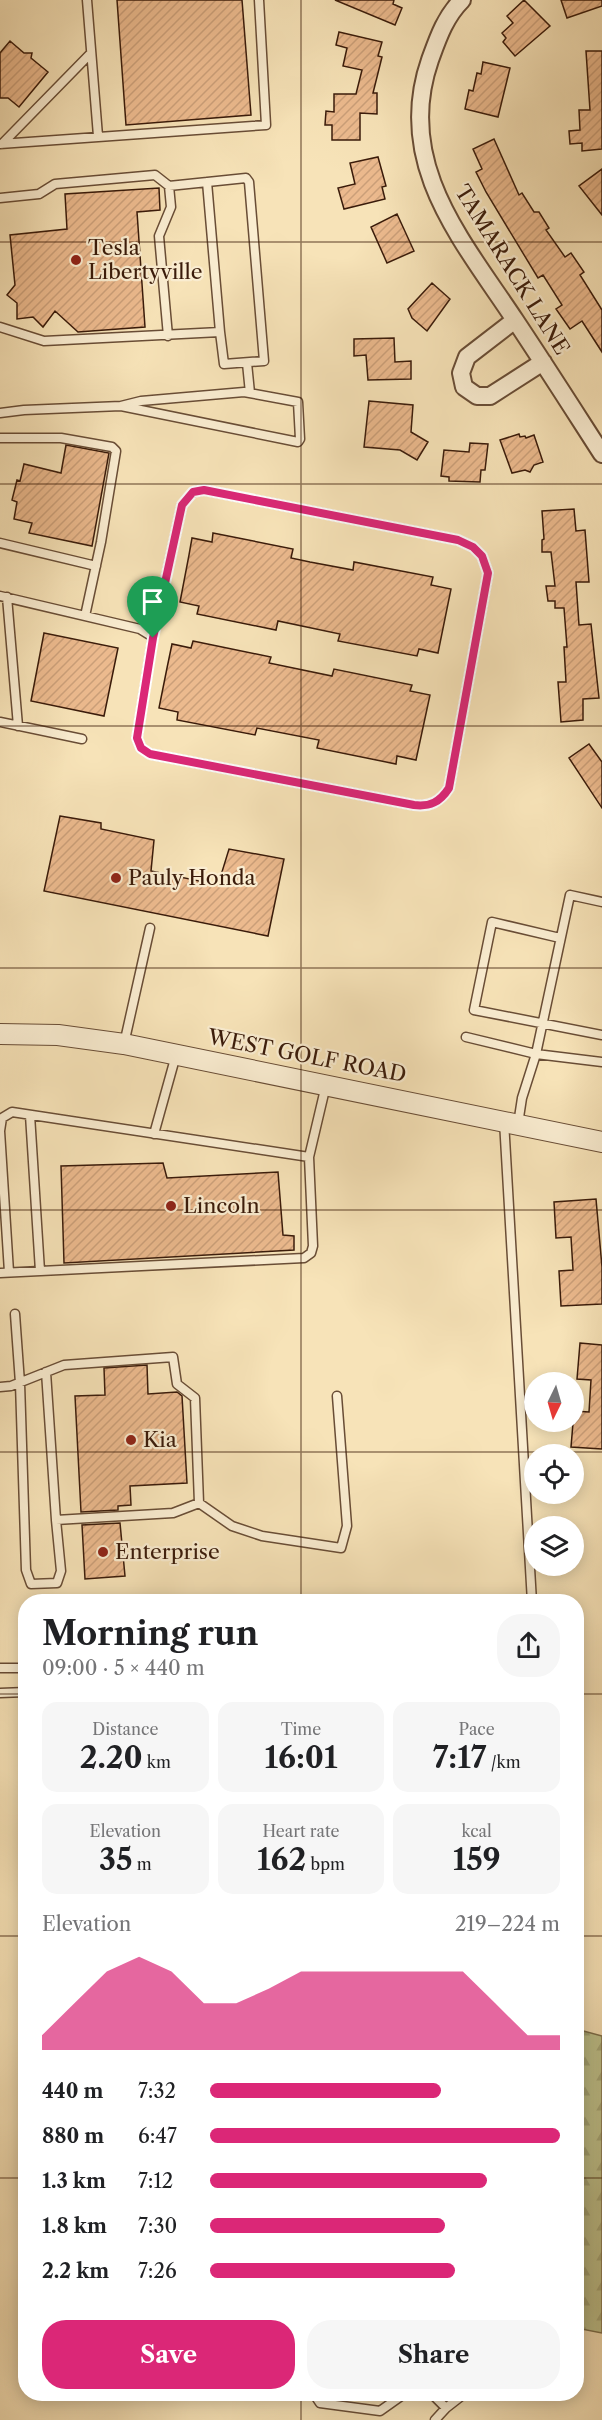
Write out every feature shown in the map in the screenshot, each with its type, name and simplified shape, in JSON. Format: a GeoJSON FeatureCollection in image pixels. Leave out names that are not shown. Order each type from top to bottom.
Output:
{"type":"FeatureCollection","features":[{"type":"Feature","properties":{"kind":"street","name":"TAMARACK LANE"},"geometry":{"type":"LineString","coordinates":[[462,0],[453,9],[439,34],[420,98],[425,159],[444,213],[602,454]]}},
{"type":"Feature","properties":{"kind":"street"},"geometry":{"type":"LineString","coordinates":[[515,320],[466,357],[461,373],[464,387],[477,396],[490,396],[543,362]]}},
{"type":"Feature","properties":{"kind":"street","name":"WEST GOLF ROAD"},"geometry":{"type":"LineString","coordinates":[[0,1034],[58,1035],[124,1044],[602,1142]]}},
{"type":"Feature","properties":{"kind":"lane"},"geometry":{"type":"LineString","coordinates":[[87,0],[98,136]]}},
{"type":"Feature","properties":{"kind":"lane"},"geometry":{"type":"LineString","coordinates":[[1,144],[266,125],[260,0]]}},
{"type":"Feature","properties":{"kind":"lane"},"geometry":{"type":"LineString","coordinates":[[1,144],[92,53]]}},
{"type":"Feature","properties":{"kind":"lane"},"geometry":{"type":"LineString","coordinates":[[0,198],[39,194],[55,184],[155,175],[169,186],[207,182],[246,178],[249,182],[264,361],[224,364],[207,182]]}},
{"type":"Feature","properties":{"kind":"lane"},"geometry":{"type":"LineString","coordinates":[[168,336],[159,236],[171,207],[169,186]]}},
{"type":"Feature","properties":{"kind":"lane"},"geometry":{"type":"LineString","coordinates":[[0,327],[44,341],[220,332]]}},
{"type":"Feature","properties":{"kind":"lane"},"geometry":{"type":"LineString","coordinates":[[248,363],[250,393]]}},
{"type":"Feature","properties":{"kind":"lane"},"geometry":{"type":"LineString","coordinates":[[0,413],[122,406],[141,401],[250,393],[298,402],[300,439],[298,442],[122,406]]}},
{"type":"Feature","properties":{"kind":"lane"},"geometry":{"type":"LineString","coordinates":[[0,438],[61,438],[112,447],[116,451],[85,616]]}},
{"type":"Feature","properties":{"kind":"lane"},"geometry":{"type":"LineString","coordinates":[[204,490],[458,540],[473,547],[482,556],[488,573],[449,788],[437,802],[426,806],[150,754],[141,748],[137,738],[153,638],[182,505],[193,492],[204,490]]}},
{"type":"Feature","properties":{"kind":"lane"},"geometry":{"type":"LineString","coordinates":[[0,543],[96,566]]}},
{"type":"Feature","properties":{"kind":"lane"},"geometry":{"type":"LineString","coordinates":[[18,726],[3,597],[140,629],[153,638]]}},
{"type":"Feature","properties":{"kind":"lane"},"geometry":{"type":"LineString","coordinates":[[0,722],[82,739]]}},
{"type":"Feature","properties":{"kind":"lane"},"geometry":{"type":"LineString","coordinates":[[532,1594],[511,1122],[522,1098],[536,1054],[570,895],[602,902]]}},
{"type":"Feature","properties":{"kind":"lane"},"geometry":{"type":"LineString","coordinates":[[561,938],[492,922],[474,1010],[602,1035]]}},
{"type":"Feature","properties":{"kind":"lane"},"geometry":{"type":"LineString","coordinates":[[124,1044],[150,928]]}},
{"type":"Feature","properties":{"kind":"lane"},"geometry":{"type":"LineString","coordinates":[[466,1037],[536,1054],[602,1062]]}},
{"type":"Feature","properties":{"kind":"lane"},"geometry":{"type":"LineString","coordinates":[[154,1134],[176,1054]]}},
{"type":"Feature","properties":{"kind":"lane"},"geometry":{"type":"LineString","coordinates":[[309,1157],[12,1112],[2,1118],[0,1131],[4,1273],[304,1258],[311,1253],[314,1246],[309,1157],[326,1084]]}},
{"type":"Feature","properties":{"kind":"lane"},"geometry":{"type":"LineString","coordinates":[[30,1115],[40,1271]]}},
{"type":"Feature","properties":{"kind":"lane"},"geometry":{"type":"LineString","coordinates":[[15,1314],[20,1383],[26,1570],[31,1584],[57,1583],[62,1571],[56,1520],[46,1372]]}},
{"type":"Feature","properties":{"kind":"lane"},"geometry":{"type":"LineString","coordinates":[[0,1387],[20,1383],[64,1365],[173,1357],[177,1384],[195,1398],[199,1503]]}},
{"type":"Feature","properties":{"kind":"lane"},"geometry":{"type":"LineString","coordinates":[[199,1503],[232,1526],[262,1536],[341,1548],[346,1526],[337,1396]]}},
{"type":"Feature","properties":{"kind":"lane"},"geometry":{"type":"LineString","coordinates":[[56,1520],[172,1513],[199,1503]]}},
{"type":"Feature","properties":{"kind":"lane"},"geometry":{"type":"LineString","coordinates":[[0,1668],[18,1668]]}},
{"type":"Feature","properties":{"kind":"lane"},"geometry":{"type":"LineString","coordinates":[[0,1693],[18,1692]]}},
{"type":"Feature","properties":{"kind":"lane"},"geometry":{"type":"LineString","coordinates":[[319,2401],[380,2411],[394,2401]]}},
{"type":"Feature","properties":{"kind":"lane"},"geometry":{"type":"LineString","coordinates":[[439,2401],[446,2408]]}},
{"type":"Feature","properties":{"kind":"lane"},"geometry":{"type":"LineString","coordinates":[[435,2420],[455,2401]]}},
{"type":"Feature","properties":{"kind":"green space"},"geometry":{"type":"Polygon","coordinates":[[[584,2031],[602,2036],[602,2333],[584,2330],[584,2031]]]}},
{"type":"Feature","properties":{"kind":"building"},"geometry":{"type":"Polygon","coordinates":[[[117,0],[242,0],[251,115],[126,125],[117,0]]]}},
{"type":"Feature","properties":{"kind":"building"},"geometry":{"type":"Polygon","coordinates":[[[335,0],[394,0],[393,4],[402,8],[395,25],[335,0]]]}},
{"type":"Feature","properties":{"kind":"building"},"geometry":{"type":"Polygon","coordinates":[[[524,0],[550,26],[515,56],[503,42],[506,38],[502,33],[513,23],[507,16],[524,0]]]}},
{"type":"Feature","properties":{"kind":"building"},"geometry":{"type":"Polygon","coordinates":[[[561,0],[602,0],[602,6],[567,18],[561,0]]]}},
{"type":"Feature","properties":{"kind":"building"},"geometry":{"type":"Polygon","coordinates":[[[339,32],[382,42],[378,56],[382,57],[373,93],[377,93],[377,114],[360,113],[360,140],[332,140],[332,125],[325,125],[326,111],[334,112],[334,94],[356,94],[362,70],[343,66],[347,48],[336,45],[339,32]]]}},
{"type":"Feature","properties":{"kind":"building"},"geometry":{"type":"Polygon","coordinates":[[[10,41],[24,53],[32,53],[31,58],[48,72],[19,107],[8,98],[0,98],[0,53],[10,41]]]}},
{"type":"Feature","properties":{"kind":"building"},"geometry":{"type":"Polygon","coordinates":[[[586,51],[602,51],[602,149],[582,151],[582,143],[570,144],[569,131],[580,130],[579,110],[590,110],[586,51]]]}},
{"type":"Feature","properties":{"kind":"building"},"geometry":{"type":"Polygon","coordinates":[[[483,62],[510,68],[498,117],[465,109],[469,90],[473,91],[477,73],[481,74],[483,62]]]}},
{"type":"Feature","properties":{"kind":"building"},"geometry":{"type":"Polygon","coordinates":[[[494,139],[519,195],[522,193],[534,212],[539,212],[549,228],[546,230],[565,257],[571,253],[584,272],[580,275],[602,310],[602,352],[582,321],[570,329],[556,309],[562,305],[543,275],[538,278],[486,192],[476,172],[482,169],[473,149],[494,139]]]}},
{"type":"Feature","properties":{"kind":"building"},"geometry":{"type":"Polygon","coordinates":[[[378,157],[386,186],[382,187],[385,199],[344,209],[338,188],[355,184],[350,163],[378,157]]]}},
{"type":"Feature","properties":{"kind":"building"},"geometry":{"type":"Polygon","coordinates":[[[602,169],[602,215],[579,186],[602,169]]]}},
{"type":"Feature","properties":{"kind":"building","name":"Tesla Libertyville"},"geometry":{"type":"Polygon","coordinates":[[[159,188],[160,210],[137,212],[145,327],[78,332],[55,311],[43,327],[33,317],[17,319],[17,303],[7,295],[15,285],[10,235],[67,229],[65,194],[159,188]]]}},
{"type":"Feature","properties":{"kind":"building"},"geometry":{"type":"Polygon","coordinates":[[[397,214],[414,251],[387,263],[371,227],[397,214]]]}},
{"type":"Feature","properties":{"kind":"building"},"geometry":{"type":"Polygon","coordinates":[[[432,283],[450,299],[427,331],[412,318],[408,309],[432,283]]]}},
{"type":"Feature","properties":{"kind":"building"},"geometry":{"type":"Polygon","coordinates":[[[394,338],[395,362],[411,361],[411,379],[368,380],[366,355],[354,356],[354,339],[394,338]]]}},
{"type":"Feature","properties":{"kind":"building"},"geometry":{"type":"Polygon","coordinates":[[[369,401],[413,405],[411,432],[428,442],[417,460],[400,450],[364,447],[369,401]]]}},
{"type":"Feature","properties":{"kind":"building"},"geometry":{"type":"Polygon","coordinates":[[[519,434],[520,437],[525,436],[526,438],[534,435],[543,462],[534,465],[530,472],[525,470],[512,473],[500,440],[519,434]]]}},
{"type":"Feature","properties":{"kind":"building"},"geometry":{"type":"Polygon","coordinates":[[[470,443],[488,444],[485,470],[481,470],[480,482],[449,481],[449,477],[441,476],[444,450],[469,452],[470,443]]]}},
{"type":"Feature","properties":{"kind":"building"},"geometry":{"type":"Polygon","coordinates":[[[66,445],[109,453],[92,546],[29,533],[32,523],[14,519],[17,502],[12,500],[24,464],[61,473],[66,445]]]}},
{"type":"Feature","properties":{"kind":"building"},"geometry":{"type":"Polygon","coordinates":[[[574,509],[576,531],[585,530],[589,582],[576,582],[579,625],[591,624],[599,698],[583,699],[583,720],[561,722],[558,682],[566,682],[564,647],[567,647],[564,608],[555,608],[555,601],[548,601],[546,586],[555,586],[551,552],[542,552],[542,540],[544,539],[542,511],[574,509]]]}},
{"type":"Feature","properties":{"kind":"building"},"geometry":{"type":"Polygon","coordinates":[[[213,533],[293,549],[291,558],[310,562],[353,570],[354,562],[433,577],[431,585],[451,589],[438,653],[419,649],[417,656],[338,641],[340,634],[278,621],[276,630],[197,614],[199,606],[180,602],[192,538],[212,542],[213,533]]]}},
{"type":"Feature","properties":{"kind":"building"},"geometry":{"type":"Polygon","coordinates":[[[44,633],[118,648],[104,716],[31,701],[44,633]]]}},
{"type":"Feature","properties":{"kind":"building"},"geometry":{"type":"Polygon","coordinates":[[[193,641],[271,657],[269,663],[332,676],[334,669],[412,685],[410,691],[430,695],[416,760],[397,756],[396,764],[317,748],[319,740],[257,728],[255,735],[177,720],[178,712],[159,708],[167,668],[172,644],[191,648],[193,641]]]}},
{"type":"Feature","properties":{"kind":"building"},"geometry":{"type":"Polygon","coordinates":[[[589,744],[602,762],[602,808],[569,758],[589,744]]]}},
{"type":"Feature","properties":{"kind":"building","name":"Pauly Honda"},"geometry":{"type":"Polygon","coordinates":[[[60,816],[101,823],[101,829],[154,840],[151,871],[218,885],[229,849],[284,859],[268,936],[44,891],[60,816]]]}},
{"type":"Feature","properties":{"kind":"building","name":"Lincoln"},"geometry":{"type":"Polygon","coordinates":[[[163,1163],[167,1178],[278,1172],[283,1235],[294,1236],[294,1250],[64,1263],[61,1166],[163,1163]]]}},
{"type":"Feature","properties":{"kind":"building"},"geometry":{"type":"Polygon","coordinates":[[[596,1199],[602,1267],[602,1304],[561,1306],[559,1271],[573,1270],[571,1237],[556,1238],[554,1202],[596,1199]]]}},
{"type":"Feature","properties":{"kind":"building"},"geometry":{"type":"Polygon","coordinates":[[[580,1343],[602,1345],[602,1449],[584,1448],[584,1444],[571,1444],[572,1432],[584,1432],[584,1412],[589,1412],[591,1380],[584,1380],[584,1372],[578,1372],[580,1343]]]}},
{"type":"Feature","properties":{"kind":"building","name":"Kia"},"geometry":{"type":"Polygon","coordinates":[[[147,1365],[148,1394],[177,1392],[182,1396],[187,1483],[130,1486],[131,1505],[118,1506],[118,1510],[81,1512],[75,1396],[105,1395],[104,1368],[147,1365]]]}},
{"type":"Feature","properties":{"kind":"building","name":"Enterprise"},"geometry":{"type":"Polygon","coordinates":[[[120,1523],[125,1576],[85,1579],[82,1525],[120,1523]]]}},
{"type":"Feature","properties":{"kind":"place","name":"Tesla Libertyville"},"geometry":{"type":"Point","coordinates":[76,260]}},
{"type":"Feature","properties":{"kind":"place","name":"Pauly Honda"},"geometry":{"type":"Point","coordinates":[116,878]}},
{"type":"Feature","properties":{"kind":"place","name":"Lincoln"},"geometry":{"type":"Point","coordinates":[171,1206]}},
{"type":"Feature","properties":{"kind":"place","name":"Kia"},"geometry":{"type":"Point","coordinates":[131,1440]}},
{"type":"Feature","properties":{"kind":"place","name":"Enterprise"},"geometry":{"type":"Point","coordinates":[103,1552]}},
{"type":"Feature","properties":{"kind":"route"},"geometry":{"type":"LineString","coordinates":[[204,490],[458,540],[473,547],[486,563],[488,573],[449,788],[437,802],[426,806],[150,754],[141,748],[137,738],[153,638],[182,505],[193,492],[204,490]]}}]}
